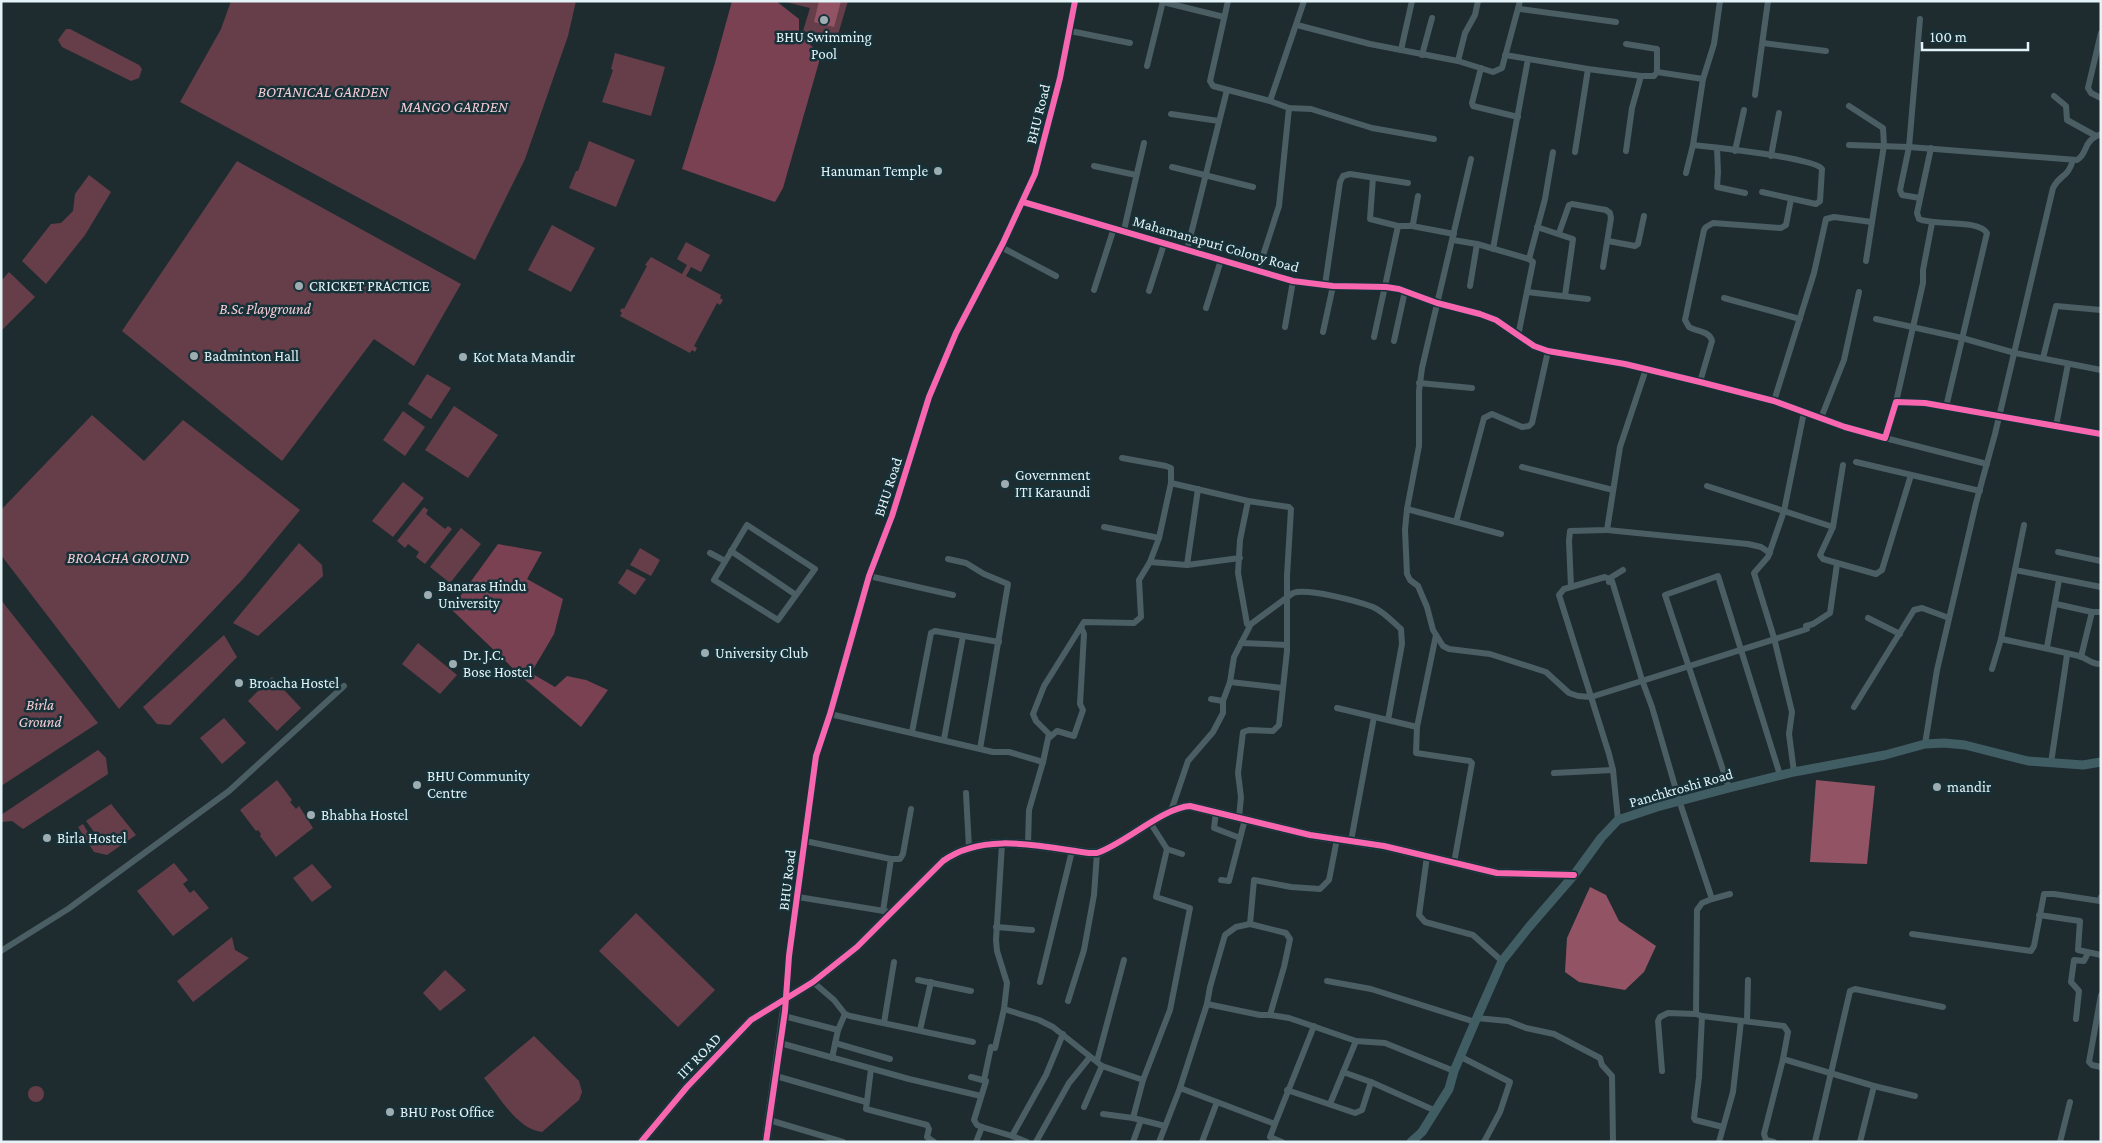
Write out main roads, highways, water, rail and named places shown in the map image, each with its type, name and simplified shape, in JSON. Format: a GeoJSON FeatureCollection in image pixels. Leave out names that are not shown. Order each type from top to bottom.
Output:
{"type":"FeatureCollection","features":[{"type":"Feature","properties":{"kind":"place","name":"BHU Swimming Pool"},"geometry":{"type":"Point","coordinates":[824,20]}},
{"type":"Feature","properties":{"kind":"place","name":"Hanuman Temple"},"geometry":{"type":"Point","coordinates":[938,171]}},
{"type":"Feature","properties":{"kind":"place","name":"CRICKET PRACTICE"},"geometry":{"type":"Point","coordinates":[299,286]}},
{"type":"Feature","properties":{"kind":"place","name":"Badminton Hall"},"geometry":{"type":"Point","coordinates":[194,356]}},
{"type":"Feature","properties":{"kind":"place","name":"Kot Mata Mandir"},"geometry":{"type":"Point","coordinates":[463,357]}},
{"type":"Feature","properties":{"kind":"place","name":"Government ITI Karaundi"},"geometry":{"type":"Point","coordinates":[1005,484]}},
{"type":"Feature","properties":{"kind":"place","name":"Banaras Hindu University"},"geometry":{"type":"Point","coordinates":[428,595]}},
{"type":"Feature","properties":{"kind":"place","name":"University Club"},"geometry":{"type":"Point","coordinates":[705,653]}},
{"type":"Feature","properties":{"kind":"place","name":"Dr. J.C. Bose Hostel"},"geometry":{"type":"Point","coordinates":[453,664]}},
{"type":"Feature","properties":{"kind":"place","name":"Broacha Hostel"},"geometry":{"type":"Point","coordinates":[239,683]}},
{"type":"Feature","properties":{"kind":"place","name":"BHU Community Centre"},"geometry":{"type":"Point","coordinates":[417,785]}},
{"type":"Feature","properties":{"kind":"place","name":"mandir"},"geometry":{"type":"Point","coordinates":[1937,787]}},
{"type":"Feature","properties":{"kind":"place","name":"Bhabha Hostel"},"geometry":{"type":"Point","coordinates":[311,815]}},
{"type":"Feature","properties":{"kind":"place","name":"Birla Hostel"},"geometry":{"type":"Point","coordinates":[47,838]}},
{"type":"Feature","properties":{"kind":"place","name":"BHU Post Office"},"geometry":{"type":"Point","coordinates":[390,1112]}},
{"type":"Feature","properties":{"kind":"park label","name":"BOTANICAL GARDEN"},"geometry":{"type":"Point","coordinates":[323,92]}},
{"type":"Feature","properties":{"kind":"park label","name":"MANGO GARDEN"},"geometry":{"type":"Point","coordinates":[454,107]}},
{"type":"Feature","properties":{"kind":"park label","name":"B.Sc Playground"},"geometry":{"type":"Point","coordinates":[265,309]}},
{"type":"Feature","properties":{"kind":"park label","name":"BROACHA GROUND"},"geometry":{"type":"Point","coordinates":[128,558]}},
{"type":"Feature","properties":{"kind":"park label","name":"Birla Ground"},"geometry":{"type":"Point","coordinates":[40,714]}}]}
